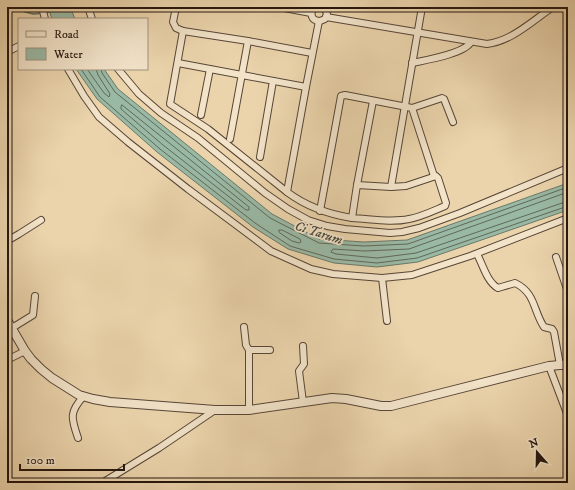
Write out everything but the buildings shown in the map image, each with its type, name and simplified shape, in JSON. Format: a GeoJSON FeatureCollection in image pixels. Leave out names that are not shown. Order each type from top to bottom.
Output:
{"type":"FeatureCollection","features":[{"type":"Feature","properties":{"kind":"street"},"geometry":{"type":"LineString","coordinates":[[88,7],[92,18]]}},
{"type":"Feature","properties":{"kind":"street"},"geometry":{"type":"LineString","coordinates":[[176,7],[174,24],[176,28],[183,31],[312,53]]}},
{"type":"Feature","properties":{"kind":"street"},"geometry":{"type":"LineString","coordinates":[[279,7],[311,13]]}},
{"type":"Feature","properties":{"kind":"street"},"geometry":{"type":"LineString","coordinates":[[311,13],[315,7]]}},
{"type":"Feature","properties":{"kind":"street"},"geometry":{"type":"LineString","coordinates":[[311,13],[313,18],[323,21],[326,17],[326,11],[323,7]]}},
{"type":"Feature","properties":{"kind":"street"},"geometry":{"type":"LineString","coordinates":[[391,187],[422,7]]}},
{"type":"Feature","properties":{"kind":"street"},"geometry":{"type":"LineString","coordinates":[[326,17],[487,44],[497,43],[506,39],[553,7]]}},
{"type":"Feature","properties":{"kind":"street"},"geometry":{"type":"LineString","coordinates":[[42,8],[45,18]]}},
{"type":"Feature","properties":{"kind":"street"},"geometry":{"type":"LineString","coordinates":[[287,192],[319,21]]}},
{"type":"Feature","properties":{"kind":"street"},"geometry":{"type":"LineString","coordinates":[[183,31],[170,102],[171,106],[208,129],[287,192],[300,201],[320,211],[352,218],[386,221],[418,217],[444,206],[446,203],[442,190],[438,178],[434,176],[412,108]]}},
{"type":"Feature","properties":{"kind":"street"},"geometry":{"type":"LineString","coordinates":[[230,138],[248,41]]}},
{"type":"Feature","properties":{"kind":"street"},"geometry":{"type":"LineString","coordinates":[[412,62],[460,51],[469,46],[471,42]]}},
{"type":"Feature","properties":{"kind":"street"},"geometry":{"type":"LineString","coordinates":[[7,52],[18,46]]}},
{"type":"Feature","properties":{"kind":"street"},"geometry":{"type":"LineString","coordinates":[[178,63],[306,87]]}},
{"type":"Feature","properties":{"kind":"street"},"geometry":{"type":"LineString","coordinates":[[201,115],[210,69]]}},
{"type":"Feature","properties":{"kind":"street"},"geometry":{"type":"LineString","coordinates":[[69,70],[99,117],[158,166],[271,251],[312,269],[333,274],[382,278],[412,275],[477,254],[568,218]]}},
{"type":"Feature","properties":{"kind":"street"},"geometry":{"type":"LineString","coordinates":[[119,70],[139,94],[161,113],[198,138],[265,193],[288,209],[308,220],[327,226],[390,233],[419,228],[460,213],[568,168]]}},
{"type":"Feature","properties":{"kind":"street"},"geometry":{"type":"LineString","coordinates":[[260,157],[273,81]]}},
{"type":"Feature","properties":{"kind":"street"},"geometry":{"type":"LineString","coordinates":[[320,211],[341,96],[345,95],[412,108],[442,98],[444,99],[453,122]]}},
{"type":"Feature","properties":{"kind":"street"},"geometry":{"type":"LineString","coordinates":[[352,218],[373,101]]}},
{"type":"Feature","properties":{"kind":"street"},"geometry":{"type":"LineString","coordinates":[[357,185],[391,187],[406,186],[434,176]]}},
{"type":"Feature","properties":{"kind":"street"},"geometry":{"type":"LineString","coordinates":[[7,241],[41,220]]}},
{"type":"Feature","properties":{"kind":"street"},"geometry":{"type":"LineString","coordinates":[[7,320],[31,359],[52,378],[74,392],[110,402],[215,410],[249,410],[332,398],[346,399],[381,406],[391,406],[549,366],[564,365],[554,332],[552,329],[544,327],[529,293],[515,284],[498,288],[495,286],[490,282],[477,254]]}},
{"type":"Feature","properties":{"kind":"street"},"geometry":{"type":"LineString","coordinates":[[556,257],[568,292]]}},
{"type":"Feature","properties":{"kind":"street"},"geometry":{"type":"LineString","coordinates":[[382,278],[387,321]]}},
{"type":"Feature","properties":{"kind":"street"},"geometry":{"type":"LineString","coordinates":[[12,328],[33,315],[35,296]]}},
{"type":"Feature","properties":{"kind":"street"},"geometry":{"type":"LineString","coordinates":[[244,327],[246,346],[249,350],[249,410]]}},
{"type":"Feature","properties":{"kind":"street"},"geometry":{"type":"LineString","coordinates":[[302,402],[299,371],[304,364],[303,346]]}},
{"type":"Feature","properties":{"kind":"street"},"geometry":{"type":"LineString","coordinates":[[249,350],[270,350]]}},
{"type":"Feature","properties":{"kind":"street"},"geometry":{"type":"LineString","coordinates":[[7,360],[25,351]]}},
{"type":"Feature","properties":{"kind":"street"},"geometry":{"type":"LineString","coordinates":[[549,366],[568,416]]}},
{"type":"Feature","properties":{"kind":"street"},"geometry":{"type":"LineString","coordinates":[[78,438],[72,421],[72,414],[76,404],[84,396]]}},
{"type":"Feature","properties":{"kind":"street"},"geometry":{"type":"LineString","coordinates":[[102,483],[159,448],[215,410]]}},
{"type":"Feature","properties":{"kind":"water"},"geometry":{"type":"Polygon","coordinates":[[[48,7],[70,7],[75,18],[52,18],[48,7]]]}},
{"type":"Feature","properties":{"kind":"water"},"geometry":{"type":"Polygon","coordinates":[[[77,70],[105,70],[118,89],[272,214],[319,239],[364,242],[407,240],[568,183],[568,210],[418,262],[377,267],[334,263],[288,249],[253,227],[157,152],[97,99],[77,70]]]}},
{"type":"Feature","properties":{"kind":"waterway"},"geometry":{"type":"LineString","coordinates":[[13,7],[31,14],[51,11]]}},
{"type":"Feature","properties":{"kind":"water label","name":"Ci Tarum"},"geometry":{"type":"Point","coordinates":[319,232]}}]}
